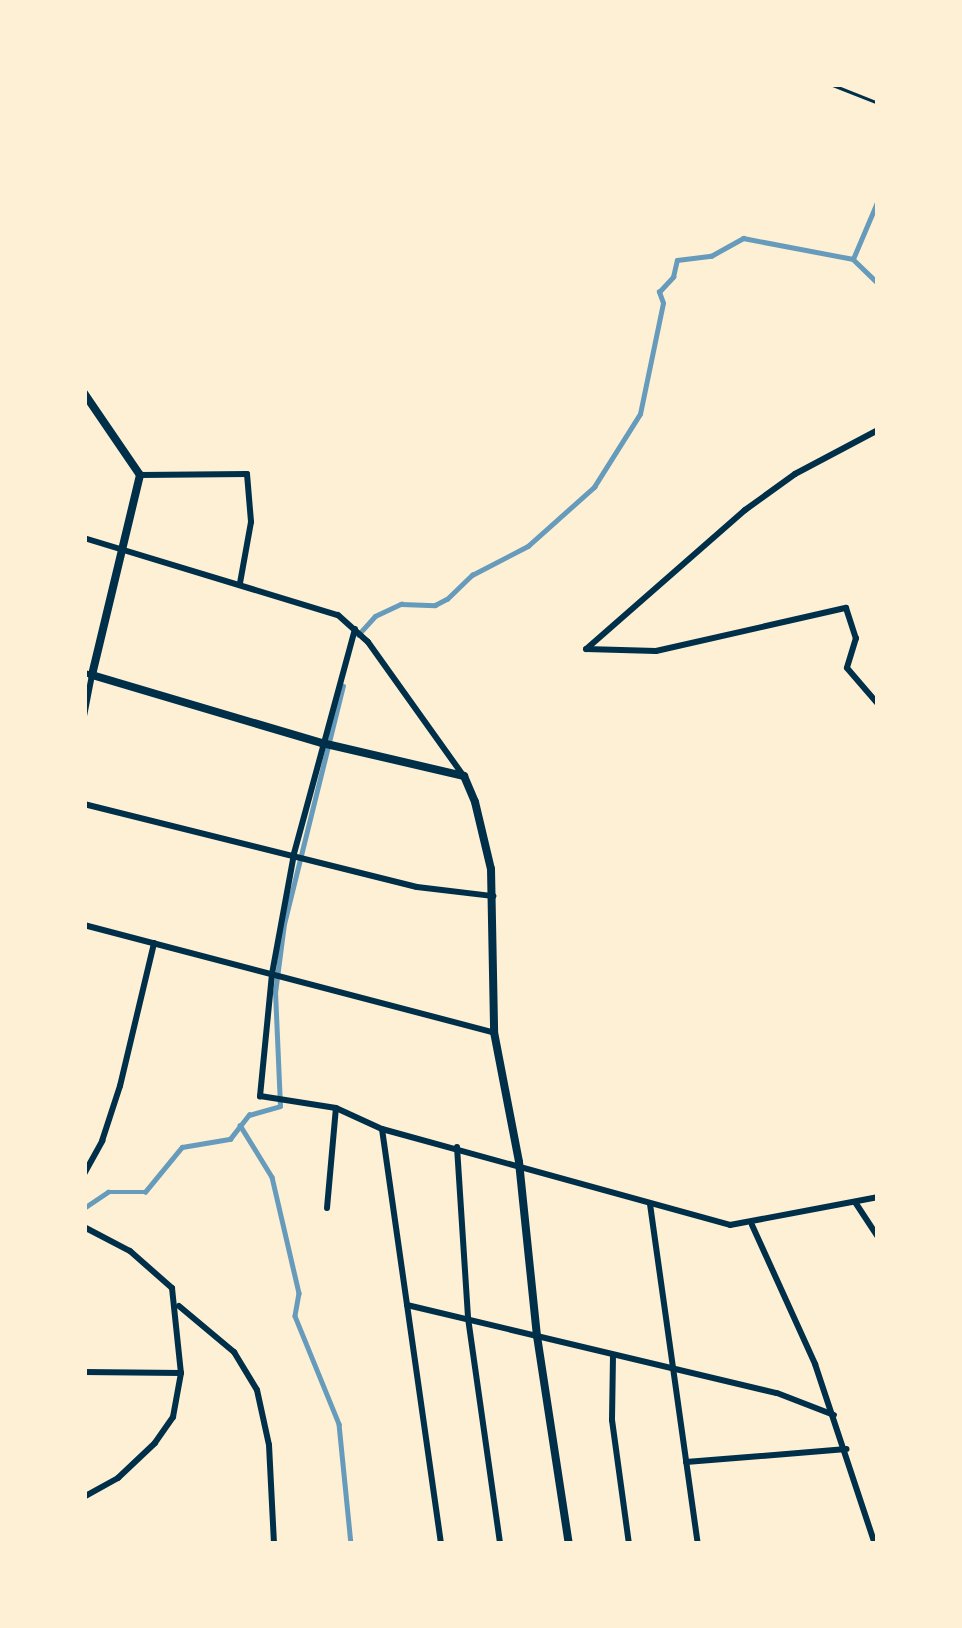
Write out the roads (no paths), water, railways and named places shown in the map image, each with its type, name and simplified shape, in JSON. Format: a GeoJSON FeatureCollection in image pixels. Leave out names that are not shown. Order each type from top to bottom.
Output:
{"type":"FeatureCollection","features":[{"type":"Feature","properties":{"kind":"street"},"geometry":{"type":"LineString","coordinates":[[84,393],[140,475],[88,674],[84,716]]}},
{"type":"Feature","properties":{"kind":"street"},"geometry":{"type":"LineString","coordinates":[[878,430],[795,474],[745,510],[586,649],[656,651],[846,608],[856,638],[847,668],[878,704]]}},
{"type":"Feature","properties":{"kind":"street"},"geometry":{"type":"LineString","coordinates":[[140,475],[248,475],[251,522],[240,583]]}},
{"type":"Feature","properties":{"kind":"street"},"geometry":{"type":"LineString","coordinates":[[84,538],[313,603],[356,629],[464,776],[487,849],[493,896],[494,1032],[519,1162],[537,1336],[569,1544]]}},
{"type":"Feature","properties":{"kind":"street"},"geometry":{"type":"LineString","coordinates":[[356,629],[295,854],[272,974],[260,1096],[336,1108],[382,1129],[519,1162],[717,1223],[752,1225],[878,1197]]}},
{"type":"Feature","properties":{"kind":"street"},"geometry":{"type":"LineString","coordinates":[[88,674],[322,742],[464,776]]}},
{"type":"Feature","properties":{"kind":"street"},"geometry":{"type":"LineString","coordinates":[[84,804],[417,887],[493,896]]}},
{"type":"Feature","properties":{"kind":"street"},"geometry":{"type":"LineString","coordinates":[[84,925],[494,1032]]}},
{"type":"Feature","properties":{"kind":"street"},"geometry":{"type":"LineString","coordinates":[[84,1174],[102,1141],[120,1086],[154,943]]}},
{"type":"Feature","properties":{"kind":"street"},"geometry":{"type":"LineString","coordinates":[[327,1208],[336,1108]]}},
{"type":"Feature","properties":{"kind":"street"},"geometry":{"type":"LineString","coordinates":[[382,1129],[441,1544]]}},
{"type":"Feature","properties":{"kind":"street"},"geometry":{"type":"LineString","coordinates":[[458,1147],[469,1318],[500,1544]]}},
{"type":"Feature","properties":{"kind":"street"},"geometry":{"type":"LineString","coordinates":[[855,1202],[878,1238]]}},
{"type":"Feature","properties":{"kind":"street"},"geometry":{"type":"LineString","coordinates":[[650,1204],[698,1544]]}},
{"type":"Feature","properties":{"kind":"street"},"geometry":{"type":"LineString","coordinates":[[752,1225],[834,1415],[875,1544]]}},
{"type":"Feature","properties":{"kind":"street"},"geometry":{"type":"LineString","coordinates":[[84,1227],[159,1273],[178,1305],[234,1352],[256,1390],[269,1445],[274,1544]]}},
{"type":"Feature","properties":{"kind":"street"},"geometry":{"type":"LineString","coordinates":[[84,1497],[118,1478],[155,1443],[172,1417],[181,1373],[178,1305]]}},
{"type":"Feature","properties":{"kind":"street"},"geometry":{"type":"LineString","coordinates":[[407,1306],[777,1393],[834,1415]]}},
{"type":"Feature","properties":{"kind":"street"},"geometry":{"type":"LineString","coordinates":[[613,1356],[612,1420],[629,1544]]}},
{"type":"Feature","properties":{"kind":"street"},"geometry":{"type":"LineString","coordinates":[[84,1372],[181,1373]]}},
{"type":"Feature","properties":{"kind":"street"},"geometry":{"type":"LineString","coordinates":[[686,1462],[846,1449]]}},
{"type":"Feature","properties":{"kind":"waterway"},"geometry":{"type":"LineString","coordinates":[[853,259],[878,200]]}},
{"type":"Feature","properties":{"kind":"waterway"},"geometry":{"type":"LineString","coordinates":[[358,635],[375,616],[401,604],[435,605],[447,599],[472,575],[528,546],[594,487],[640,414],[663,303],[659,292],[673,277],[677,260],[711,256],[743,238],[853,259],[878,283]]}},
{"type":"Feature","properties":{"kind":"waterway"},"geometry":{"type":"LineString","coordinates":[[84,1208],[108,1192],[145,1192],[182,1147],[230,1139],[249,1115],[280,1106],[275,993],[284,924],[343,686]]}},
{"type":"Feature","properties":{"kind":"waterway"},"geometry":{"type":"LineString","coordinates":[[240,1125],[272,1177],[299,1293],[295,1316],[339,1424],[351,1544]]}}]}
